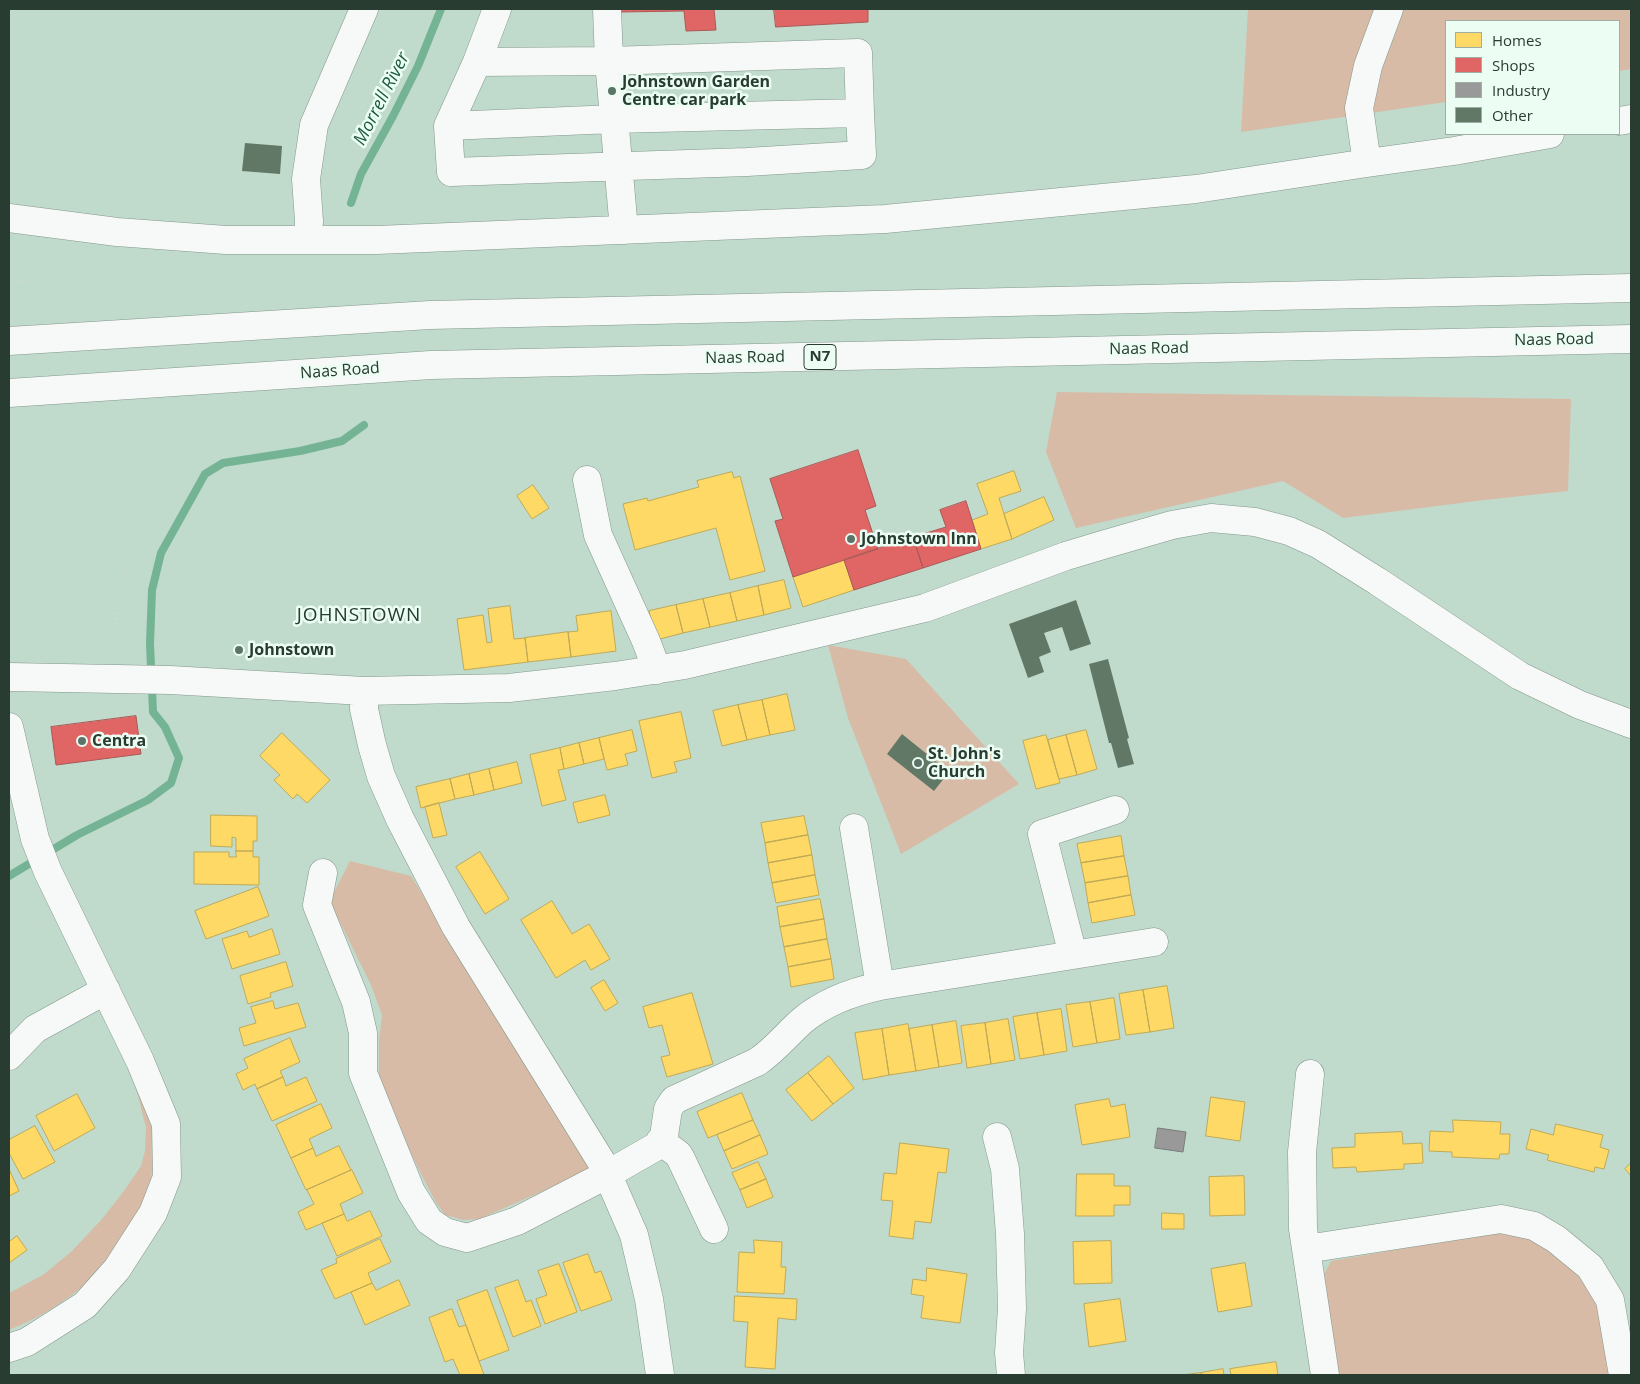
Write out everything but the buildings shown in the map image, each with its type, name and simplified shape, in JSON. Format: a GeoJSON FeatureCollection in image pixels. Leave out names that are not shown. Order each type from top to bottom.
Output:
{"type":"FeatureCollection","features":[{"type":"Feature","properties":{"kind":"main road"},"geometry":{"type":"LineString","coordinates":[[308,239],[309,221],[306,180],[314,125],[364,9]]}},
{"type":"Feature","properties":{"kind":"main road"},"geometry":{"type":"LineString","coordinates":[[476,62],[609,61],[858,53],[862,155],[619,167],[451,172],[448,126],[497,9]]}},
{"type":"Feature","properties":{"kind":"main road"},"geometry":{"type":"LineString","coordinates":[[607,9],[609,61],[624,230]]}},
{"type":"Feature","properties":{"kind":"main road"},"geometry":{"type":"LineString","coordinates":[[1367,163],[1359,108],[1368,66],[1388,9]]}},
{"type":"Feature","properties":{"kind":"main road"},"geometry":{"type":"LineString","coordinates":[[448,126],[860,113]]}},
{"type":"Feature","properties":{"kind":"main road"},"geometry":{"type":"LineString","coordinates":[[9,218],[116,232],[226,240],[377,240],[895,218],[1196,189],[1454,151],[1544,135]]}},
{"type":"Feature","properties":{"kind":"main road"},"geometry":{"type":"LineString","coordinates":[[9,340],[430,315],[1631,288]]}},
{"type":"Feature","properties":{"kind":"main road","name":"Naas Road"},"geometry":{"type":"LineString","coordinates":[[9,394],[431,365],[1631,339]]}},
{"type":"Feature","properties":{"kind":"main road"},"geometry":{"type":"LineString","coordinates":[[588,480],[598,535],[646,641],[657,670]]}},
{"type":"Feature","properties":{"kind":"main road"},"geometry":{"type":"LineString","coordinates":[[9,677],[132,679],[364,691],[509,688],[657,670],[694,663],[925,608],[1098,546],[1172,525],[1211,518],[1255,522],[1289,532],[1318,544],[1520,676],[1580,705],[1631,724]]}},
{"type":"Feature","properties":{"kind":"main road"},"geometry":{"type":"LineString","coordinates":[[364,691],[364,709],[372,745],[381,776],[400,819],[456,927],[608,1174],[634,1235],[649,1299],[660,1375]]}},
{"type":"Feature","properties":{"kind":"main road"},"geometry":{"type":"LineString","coordinates":[[9,727],[35,839],[48,872],[140,1061],[166,1124],[167,1177],[153,1212],[117,1269],[85,1305],[27,1342],[9,1348]]}},
{"type":"Feature","properties":{"kind":"main road"},"geometry":{"type":"LineString","coordinates":[[1073,955],[1042,834],[1116,810]]}},
{"type":"Feature","properties":{"kind":"main road"},"geometry":{"type":"LineString","coordinates":[[854,828],[880,986]]}},
{"type":"Feature","properties":{"kind":"main road"},"geometry":{"type":"LineString","coordinates":[[323,873],[317,905],[356,1002],[363,1033],[363,1073],[411,1192],[429,1221],[445,1232],[467,1238],[517,1221],[608,1174],[657,1146],[664,1136],[668,1109],[674,1100],[758,1062],[769,1054],[803,1020],[823,1006],[848,994],[880,986],[1154,942]]}},
{"type":"Feature","properties":{"kind":"main road"},"geometry":{"type":"LineString","coordinates":[[9,1056],[35,1029],[106,990]]}},
{"type":"Feature","properties":{"kind":"main road"},"geometry":{"type":"LineString","coordinates":[[1310,1074],[1302,1152],[1303,1229],[1326,1375]]}},
{"type":"Feature","properties":{"kind":"main road"},"geometry":{"type":"LineString","coordinates":[[997,1137],[1005,1169],[1010,1234],[1012,1308],[1009,1354],[1011,1375]]}},
{"type":"Feature","properties":{"kind":"main road"},"geometry":{"type":"LineString","coordinates":[[660,1141],[678,1154],[714,1229]]}},
{"type":"Feature","properties":{"kind":"main road"},"geometry":{"type":"LineString","coordinates":[[1306,1249],[1501,1219],[1534,1226],[1556,1239],[1590,1267],[1610,1300],[1624,1375]]}},
{"type":"Feature","properties":{"kind":"path"},"geometry":{"type":"LineString","coordinates":[[9,269],[32,268],[32,281],[9,282]]}},
{"type":"Feature","properties":{"kind":"path"},"geometry":{"type":"LineString","coordinates":[[132,679],[119,647],[115,614],[131,554],[144,524],[161,501]]}},
{"type":"Feature","properties":{"kind":"path"},"geometry":{"type":"LineString","coordinates":[[9,935],[66,909]]}},
{"type":"Feature","properties":{"kind":"shaded area"},"geometry":{"type":"Polygon","coordinates":[[[1248,9],[1631,9],[1631,69],[1620,71],[1620,20],[1445,20],[1445,102],[1241,132],[1248,9]]]}},
{"type":"Feature","properties":{"kind":"shaded area"},"geometry":{"type":"Polygon","coordinates":[[[1057,392],[1571,399],[1568,491],[1343,518],[1283,481],[1076,528],[1046,452],[1057,392]]]}},
{"type":"Feature","properties":{"kind":"shaded area"},"geometry":{"type":"Polygon","coordinates":[[[828,645],[906,659],[1019,784],[901,854],[848,718],[828,645]]]}},
{"type":"Feature","properties":{"kind":"shaded area"},"geometry":{"type":"Polygon","coordinates":[[[350,861],[411,876],[584,1154],[589,1171],[479,1219],[463,1220],[445,1215],[435,1201],[413,1158],[379,1079],[379,1041],[382,1015],[371,985],[333,908],[331,898],[350,861]]]}},
{"type":"Feature","properties":{"kind":"shaded area"},"geometry":{"type":"Polygon","coordinates":[[[102,1013],[109,1016],[119,1026],[140,1078],[150,1111],[153,1128],[153,1162],[147,1195],[134,1225],[116,1252],[93,1277],[68,1298],[39,1316],[9,1330],[9,1293],[43,1275],[72,1251],[102,1219],[141,1166],[145,1151],[146,1128],[133,1076],[102,1013]]]}},
{"type":"Feature","properties":{"kind":"shaded area"},"geometry":{"type":"Polygon","coordinates":[[[1493,1233],[1527,1237],[1558,1253],[1589,1285],[1600,1311],[1610,1375],[1339,1375],[1324,1274],[1331,1261],[1493,1233]]]}},
{"type":"Feature","properties":{"kind":"waterway","name":"Morrell River"},"geometry":{"type":"LineString","coordinates":[[351,203],[361,174],[418,66],[441,9]]}},
{"type":"Feature","properties":{"kind":"waterway"},"geometry":{"type":"LineString","coordinates":[[9,876],[77,835],[148,800],[171,783],[179,758],[165,727],[153,712],[150,644],[152,590],[161,553],[205,474],[223,463],[300,451],[342,441],[364,425]]}},
{"type":"Feature","properties":{"kind":"place","name":"Johnstown Garden Centre car park"},"geometry":{"type":"Point","coordinates":[612,91]}},
{"type":"Feature","properties":{"kind":"place","name":"Johnstown Inn"},"geometry":{"type":"Point","coordinates":[851,539]}},
{"type":"Feature","properties":{"kind":"place","name":"Johnstown"},"geometry":{"type":"Point","coordinates":[239,650]}},
{"type":"Feature","properties":{"kind":"place","name":"Centra"},"geometry":{"type":"Point","coordinates":[82,741]}},
{"type":"Feature","properties":{"kind":"place","name":"St. John's Church"},"geometry":{"type":"Point","coordinates":[918,763]}},
{"type":"Feature","properties":{"kind":"district","name":"JOHNSTOWN"},"geometry":{"type":"Point","coordinates":[359,616]}}]}
